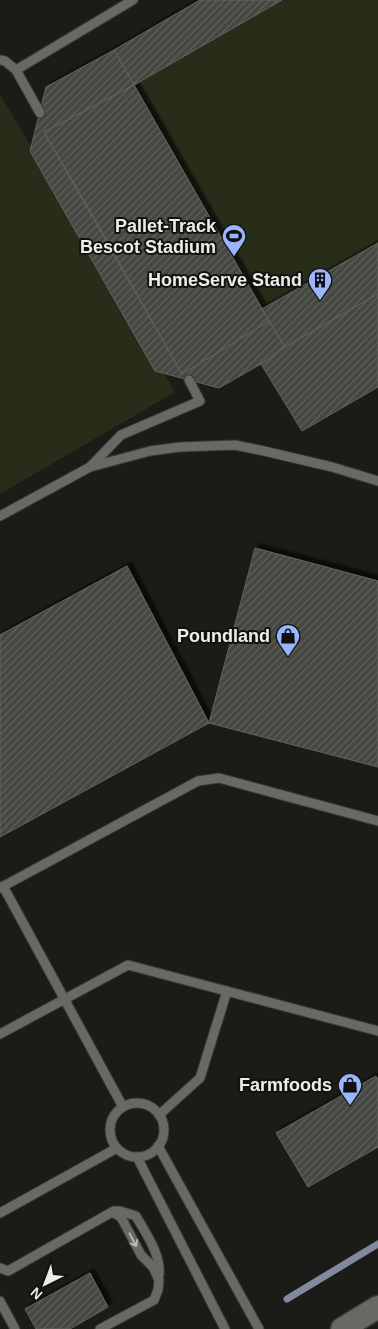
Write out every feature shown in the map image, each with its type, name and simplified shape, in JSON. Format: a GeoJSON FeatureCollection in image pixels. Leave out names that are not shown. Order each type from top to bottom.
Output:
{"type":"FeatureCollection","features":[{"type":"Feature","properties":{"kind":"street"},"geometry":{"type":"LineString","coordinates":[[342,1329],[378,1307]]}},
{"type":"Feature","properties":{"kind":"lane"},"geometry":{"type":"LineString","coordinates":[[16,70],[133,0]]}},
{"type":"Feature","properties":{"kind":"lane"},"geometry":{"type":"LineString","coordinates":[[0,60],[5,61],[16,70],[40,113]]}},
{"type":"Feature","properties":{"kind":"lane"},"geometry":{"type":"LineString","coordinates":[[90,467],[121,435],[200,401],[189,380]]}},
{"type":"Feature","properties":{"kind":"lane"},"geometry":{"type":"LineString","coordinates":[[0,516],[90,467],[150,450],[209,445],[235,445],[303,460],[378,481]]}},
{"type":"Feature","properties":{"kind":"lane"},"geometry":{"type":"LineString","coordinates":[[123,1107],[1,887],[198,781],[218,778],[378,821]]}},
{"type":"Feature","properties":{"kind":"lane"},"geometry":{"type":"LineString","coordinates":[[0,1034],[128,965],[378,1031]]}},
{"type":"Feature","properties":{"kind":"lane"},"geometry":{"type":"LineString","coordinates":[[159,1115],[200,1078],[227,991]]}},
{"type":"Feature","properties":{"kind":"lane"},"geometry":{"type":"LineString","coordinates":[[139,1103],[154,1109],[163,1122],[162,1139],[158,1146],[145,1155],[130,1156],[117,1148],[110,1134],[113,1118],[123,1107],[139,1103]]}},
{"type":"Feature","properties":{"kind":"lane"},"geometry":{"type":"LineString","coordinates":[[158,1146],[259,1329]]}},
{"type":"Feature","properties":{"kind":"lane"},"geometry":{"type":"LineString","coordinates":[[0,1213],[117,1148]]}},
{"type":"Feature","properties":{"kind":"lane"},"geometry":{"type":"LineString","coordinates":[[137,1157],[225,1329]]}},
{"type":"Feature","properties":{"kind":"lane"},"geometry":{"type":"LineString","coordinates":[[0,1268],[8,1270],[112,1212],[120,1211],[136,1216],[154,1248],[160,1270],[158,1290],[154,1300],[100,1329]]}},
{"type":"Feature","properties":{"kind":"lane"},"geometry":{"type":"LineString","coordinates":[[112,1212],[121,1217],[141,1255],[153,1267],[159,1280]]}},
{"type":"Feature","properties":{"kind":"lane"},"geometry":{"type":"LineString","coordinates":[[0,1301],[15,1329]]}},
{"type":"Feature","properties":{"kind":"green space","name":"Pallet-Track Bescot Stadium"},"geometry":{"type":"Polygon","coordinates":[[[200,0],[378,0],[378,387],[261,364],[219,388],[164,373],[175,392],[0,494],[0,95],[31,146],[46,87],[200,0]]]}},
{"type":"Feature","properties":{"kind":"building"},"geometry":{"type":"Polygon","coordinates":[[[200,0],[282,0],[134,85],[114,50],[200,0]]]}},
{"type":"Feature","properties":{"kind":"building"},"geometry":{"type":"Polygon","coordinates":[[[114,50],[134,85],[44,132],[182,374],[269,321],[285,347],[261,364],[219,388],[155,371],[30,151],[46,87],[114,50]]]}},
{"type":"Feature","properties":{"kind":"building"},"geometry":{"type":"Polygon","coordinates":[[[134,85],[269,321],[182,374],[44,132],[134,85]]]}},
{"type":"Feature","properties":{"kind":"building","name":"HomeServe Stand"},"geometry":{"type":"Polygon","coordinates":[[[378,243],[378,294],[285,347],[262,309],[378,243]]]}},
{"type":"Feature","properties":{"kind":"building"},"geometry":{"type":"Polygon","coordinates":[[[378,294],[378,387],[302,431],[261,364],[285,347],[378,294]]]}},
{"type":"Feature","properties":{"kind":"building"},"geometry":{"type":"Polygon","coordinates":[[[255,548],[378,581],[378,767],[209,723],[255,548]]]}},
{"type":"Feature","properties":{"kind":"building"},"geometry":{"type":"Polygon","coordinates":[[[127,566],[209,723],[0,837],[0,635],[127,566]]]}},
{"type":"Feature","properties":{"kind":"building","name":"Farmfoods"},"geometry":{"type":"Polygon","coordinates":[[[376,1076],[378,1080],[378,1147],[308,1187],[276,1133],[376,1076]]]}},
{"type":"Feature","properties":{"kind":"building"},"geometry":{"type":"Polygon","coordinates":[[[90,1273],[108,1307],[70,1329],[36,1329],[25,1309],[90,1273]]]}},
{"type":"Feature","properties":{"kind":"waterway"},"geometry":{"type":"LineString","coordinates":[[287,1299],[378,1244]]}},
{"type":"Feature","properties":{"kind":"place","name":"Pallet-Track Bescot Stadium"},"geometry":{"type":"Point","coordinates":[234,257]}},
{"type":"Feature","properties":{"kind":"place","name":"HomeServe Stand"},"geometry":{"type":"Point","coordinates":[320,301]}},
{"type":"Feature","properties":{"kind":"place","name":"Poundland"},"geometry":{"type":"Point","coordinates":[288,657]}},
{"type":"Feature","properties":{"kind":"place","name":"Farmfoods"},"geometry":{"type":"Point","coordinates":[350,1106]}}]}
